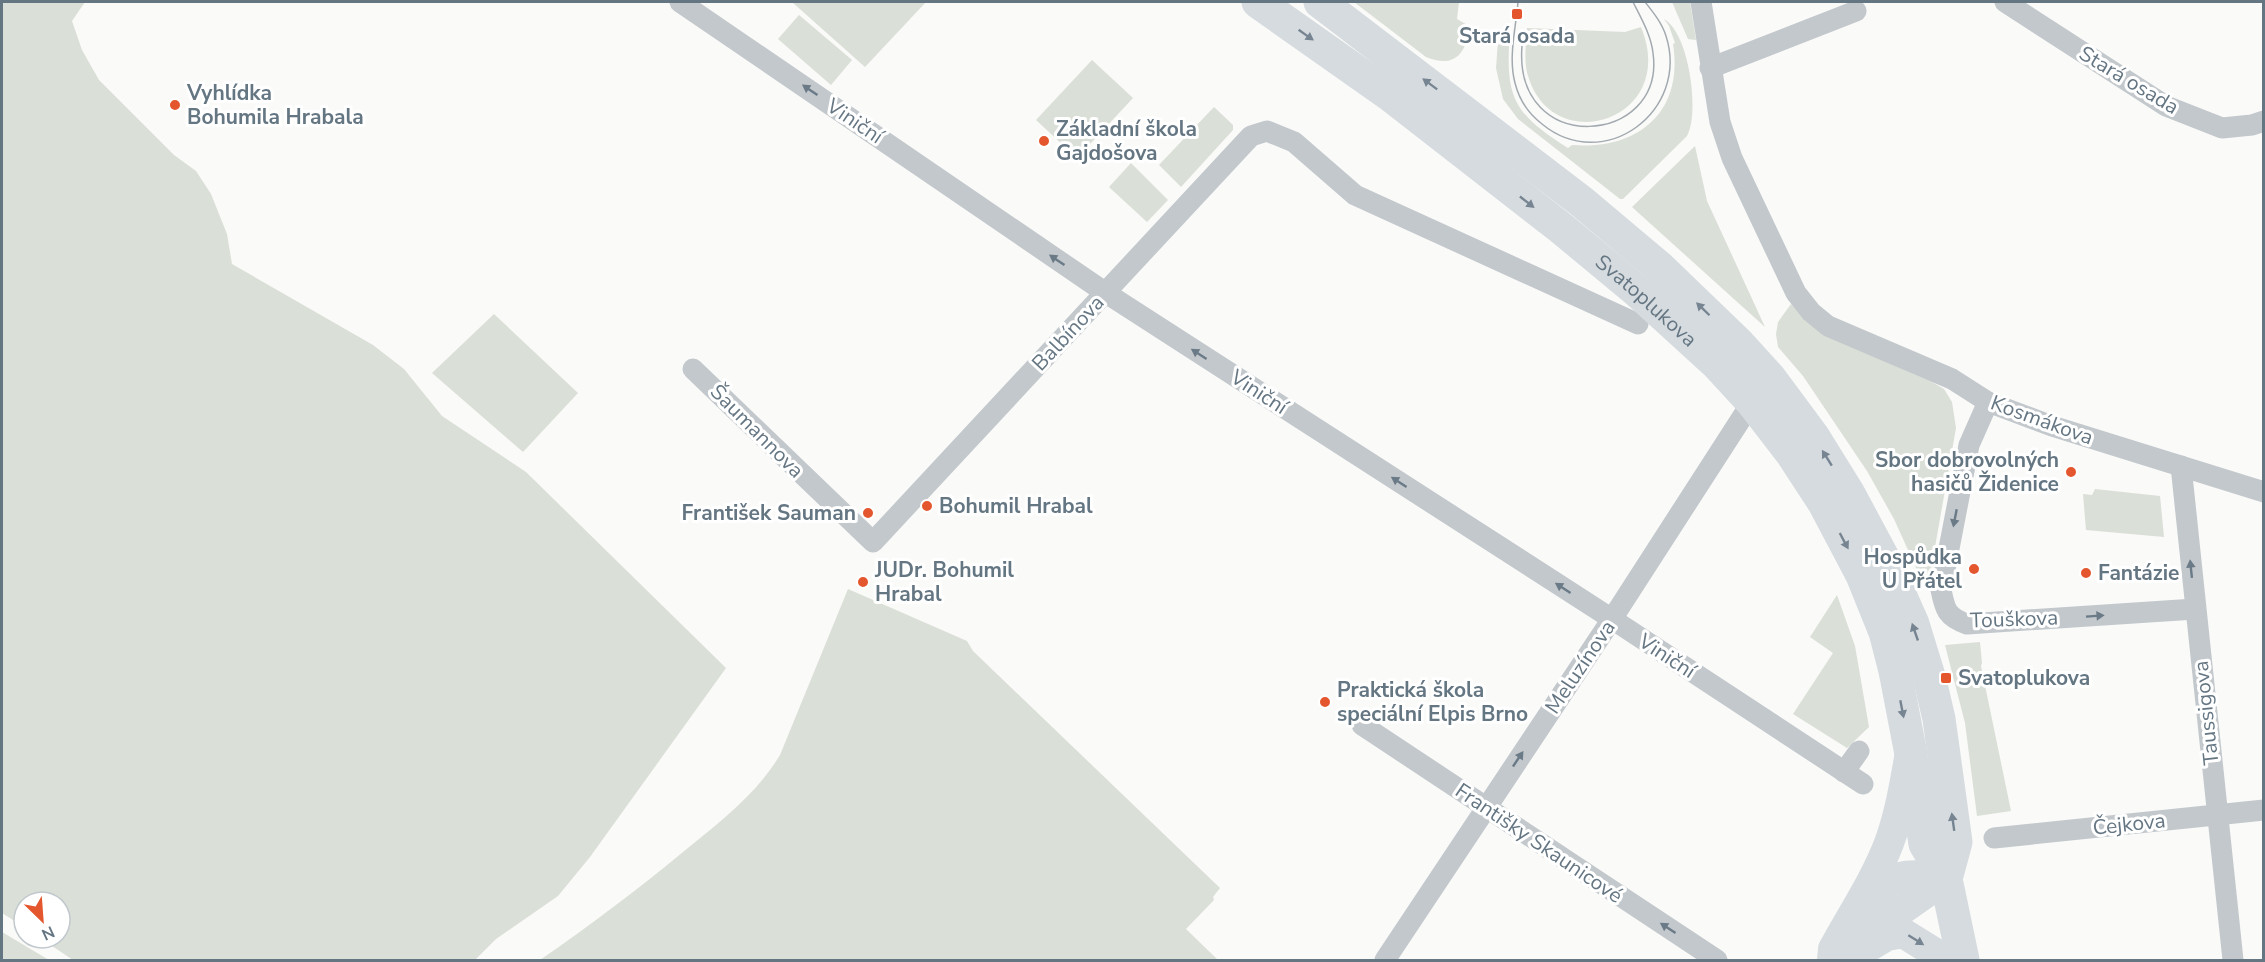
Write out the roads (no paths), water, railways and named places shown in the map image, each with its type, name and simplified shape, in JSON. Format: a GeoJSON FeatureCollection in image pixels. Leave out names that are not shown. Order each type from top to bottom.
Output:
{"type":"FeatureCollection","features":[{"type":"Feature","properties":{"kind":"main road","name":"Svatoplukova"},"geometry":{"type":"LineString","coordinates":[[1258,2],[1390,95],[1561,228],[1637,291],[1717,364],[1752,402],[1792,454],[1824,503],[1862,575],[1885,632],[1910,749],[1925,844],[1946,879],[1964,960]]}},
{"type":"Feature","properties":{"kind":"main road","name":"Svatoplukova"},"geometry":{"type":"LineString","coordinates":[[1320,2],[1582,202],[1658,266],[1740,345],[1770,378],[1813,436],[1849,494],[1886,563],[1913,624],[1929,676],[1939,719],[1956,842],[1946,879]]}},
{"type":"Feature","properties":{"kind":"main road"},"geometry":{"type":"LineString","coordinates":[[1832,960],[1833,949],[1876,873],[1889,843],[1899,812],[1910,749]]}},
{"type":"Feature","properties":{"kind":"main road"},"geometry":{"type":"LineString","coordinates":[[1839,960],[1871,901],[1885,885],[1903,876],[1916,874],[1946,879]]}},
{"type":"Feature","properties":{"kind":"main road"},"geometry":{"type":"LineString","coordinates":[[1851,960],[1874,942],[1887,936],[1903,933],[1940,956],[1942,960]]}},
{"type":"Feature","properties":{"kind":"street","name":"Viniční"},"geometry":{"type":"LineString","coordinates":[[680,2],[1106,293],[1612,619],[1863,784]]}},
{"type":"Feature","properties":{"kind":"street"},"geometry":{"type":"LineString","coordinates":[[1701,2],[1710,68],[1856,11]]}},
{"type":"Feature","properties":{"kind":"street","name":"Stará osada"},"geometry":{"type":"LineString","coordinates":[[2005,2],[2166,106],[2222,128],[2252,125],[2264,121]]}},
{"type":"Feature","properties":{"kind":"street","name":"Kosmákova"},"geometry":{"type":"LineString","coordinates":[[1710,68],[1720,122],[1732,158],[1796,293],[1810,312],[1828,326],[1952,379],[1988,402],[2052,426],[2264,492]]}},
{"type":"Feature","properties":{"kind":"street","name":"Balbínova"},"geometry":{"type":"LineString","coordinates":[[873,542],[1251,135],[1267,131]]}},
{"type":"Feature","properties":{"kind":"street","name":"Svatoplukova"},"geometry":{"type":"LineString","coordinates":[[1267,131],[1294,142],[1355,195],[1638,324]]}},
{"type":"Feature","properties":{"kind":"street","name":"Šaumannova"},"geometry":{"type":"LineString","coordinates":[[693,369],[873,542]]}},
{"type":"Feature","properties":{"kind":"street","name":"Meluzínova"},"geometry":{"type":"LineString","coordinates":[[1385,960],[1612,619],[1752,402]]}},
{"type":"Feature","properties":{"kind":"street","name":"Touškova"},"geometry":{"type":"LineString","coordinates":[[1988,402],[1969,445],[1941,590],[1944,607],[1953,619],[1967,624],[2195,609]]}},
{"type":"Feature","properties":{"kind":"street","name":"Taussigova"},"geometry":{"type":"LineString","coordinates":[[2181,466],[2233,960]]}},
{"type":"Feature","properties":{"kind":"street","name":"Františky Skaunicové"},"geometry":{"type":"LineString","coordinates":[[1362,725],[1717,960]]}},
{"type":"Feature","properties":{"kind":"street"},"geometry":{"type":"LineString","coordinates":[[1844,772],[1859,751]]}},
{"type":"Feature","properties":{"kind":"street","name":"Čejkova"},"geometry":{"type":"LineString","coordinates":[[1994,838],[2264,810]]}},
{"type":"Feature","properties":{"kind":"tram line"},"geometry":{"type":"LineString","coordinates":[[1518,2],[1512,63],[1515,83],[1525,106],[1542,124],[1566,138],[1591,142],[1615,138],[1636,127],[1654,110],[1665,89],[1670,63],[1666,36],[1660,22],[1645,2]]}},
{"type":"Feature","properties":{"kind":"tram line"},"geometry":{"type":"LineString","coordinates":[[1522,46],[1526,82],[1540,107],[1563,122],[1589,126],[1615,121],[1637,107],[1651,84],[1652,46],[1633,2]]}},
{"type":"Feature","properties":{"kind":"place","name":"Stará osada"},"geometry":{"type":"Point","coordinates":[1517,14]}},
{"type":"Feature","properties":{"kind":"place","name":"Vyhlídka Bohumila Hrabala"},"geometry":{"type":"Point","coordinates":[175,105]}},
{"type":"Feature","properties":{"kind":"place","name":"Základní škola Gajdošova"},"geometry":{"type":"Point","coordinates":[1044,141]}},
{"type":"Feature","properties":{"kind":"place","name":"Sbor dobrovolných hasičů Židenice"},"geometry":{"type":"Point","coordinates":[2071,472]}},
{"type":"Feature","properties":{"kind":"place","name":"Bohumil Hrabal"},"geometry":{"type":"Point","coordinates":[927,506]}},
{"type":"Feature","properties":{"kind":"place","name":"František Sauman"},"geometry":{"type":"Point","coordinates":[868,513]}},
{"type":"Feature","properties":{"kind":"place","name":"Hospůdka U Přátel"},"geometry":{"type":"Point","coordinates":[1974,569]}},
{"type":"Feature","properties":{"kind":"place","name":"Fantázie"},"geometry":{"type":"Point","coordinates":[2086,573]}},
{"type":"Feature","properties":{"kind":"place","name":"JUDr. Bohumil Hrabal"},"geometry":{"type":"Point","coordinates":[863,582]}},
{"type":"Feature","properties":{"kind":"place","name":"Svatoplukova"},"geometry":{"type":"Point","coordinates":[1946,678]}},
{"type":"Feature","properties":{"kind":"place","name":"Praktická škola speciální Elpis Brno"},"geometry":{"type":"Point","coordinates":[1325,702]}}]}
